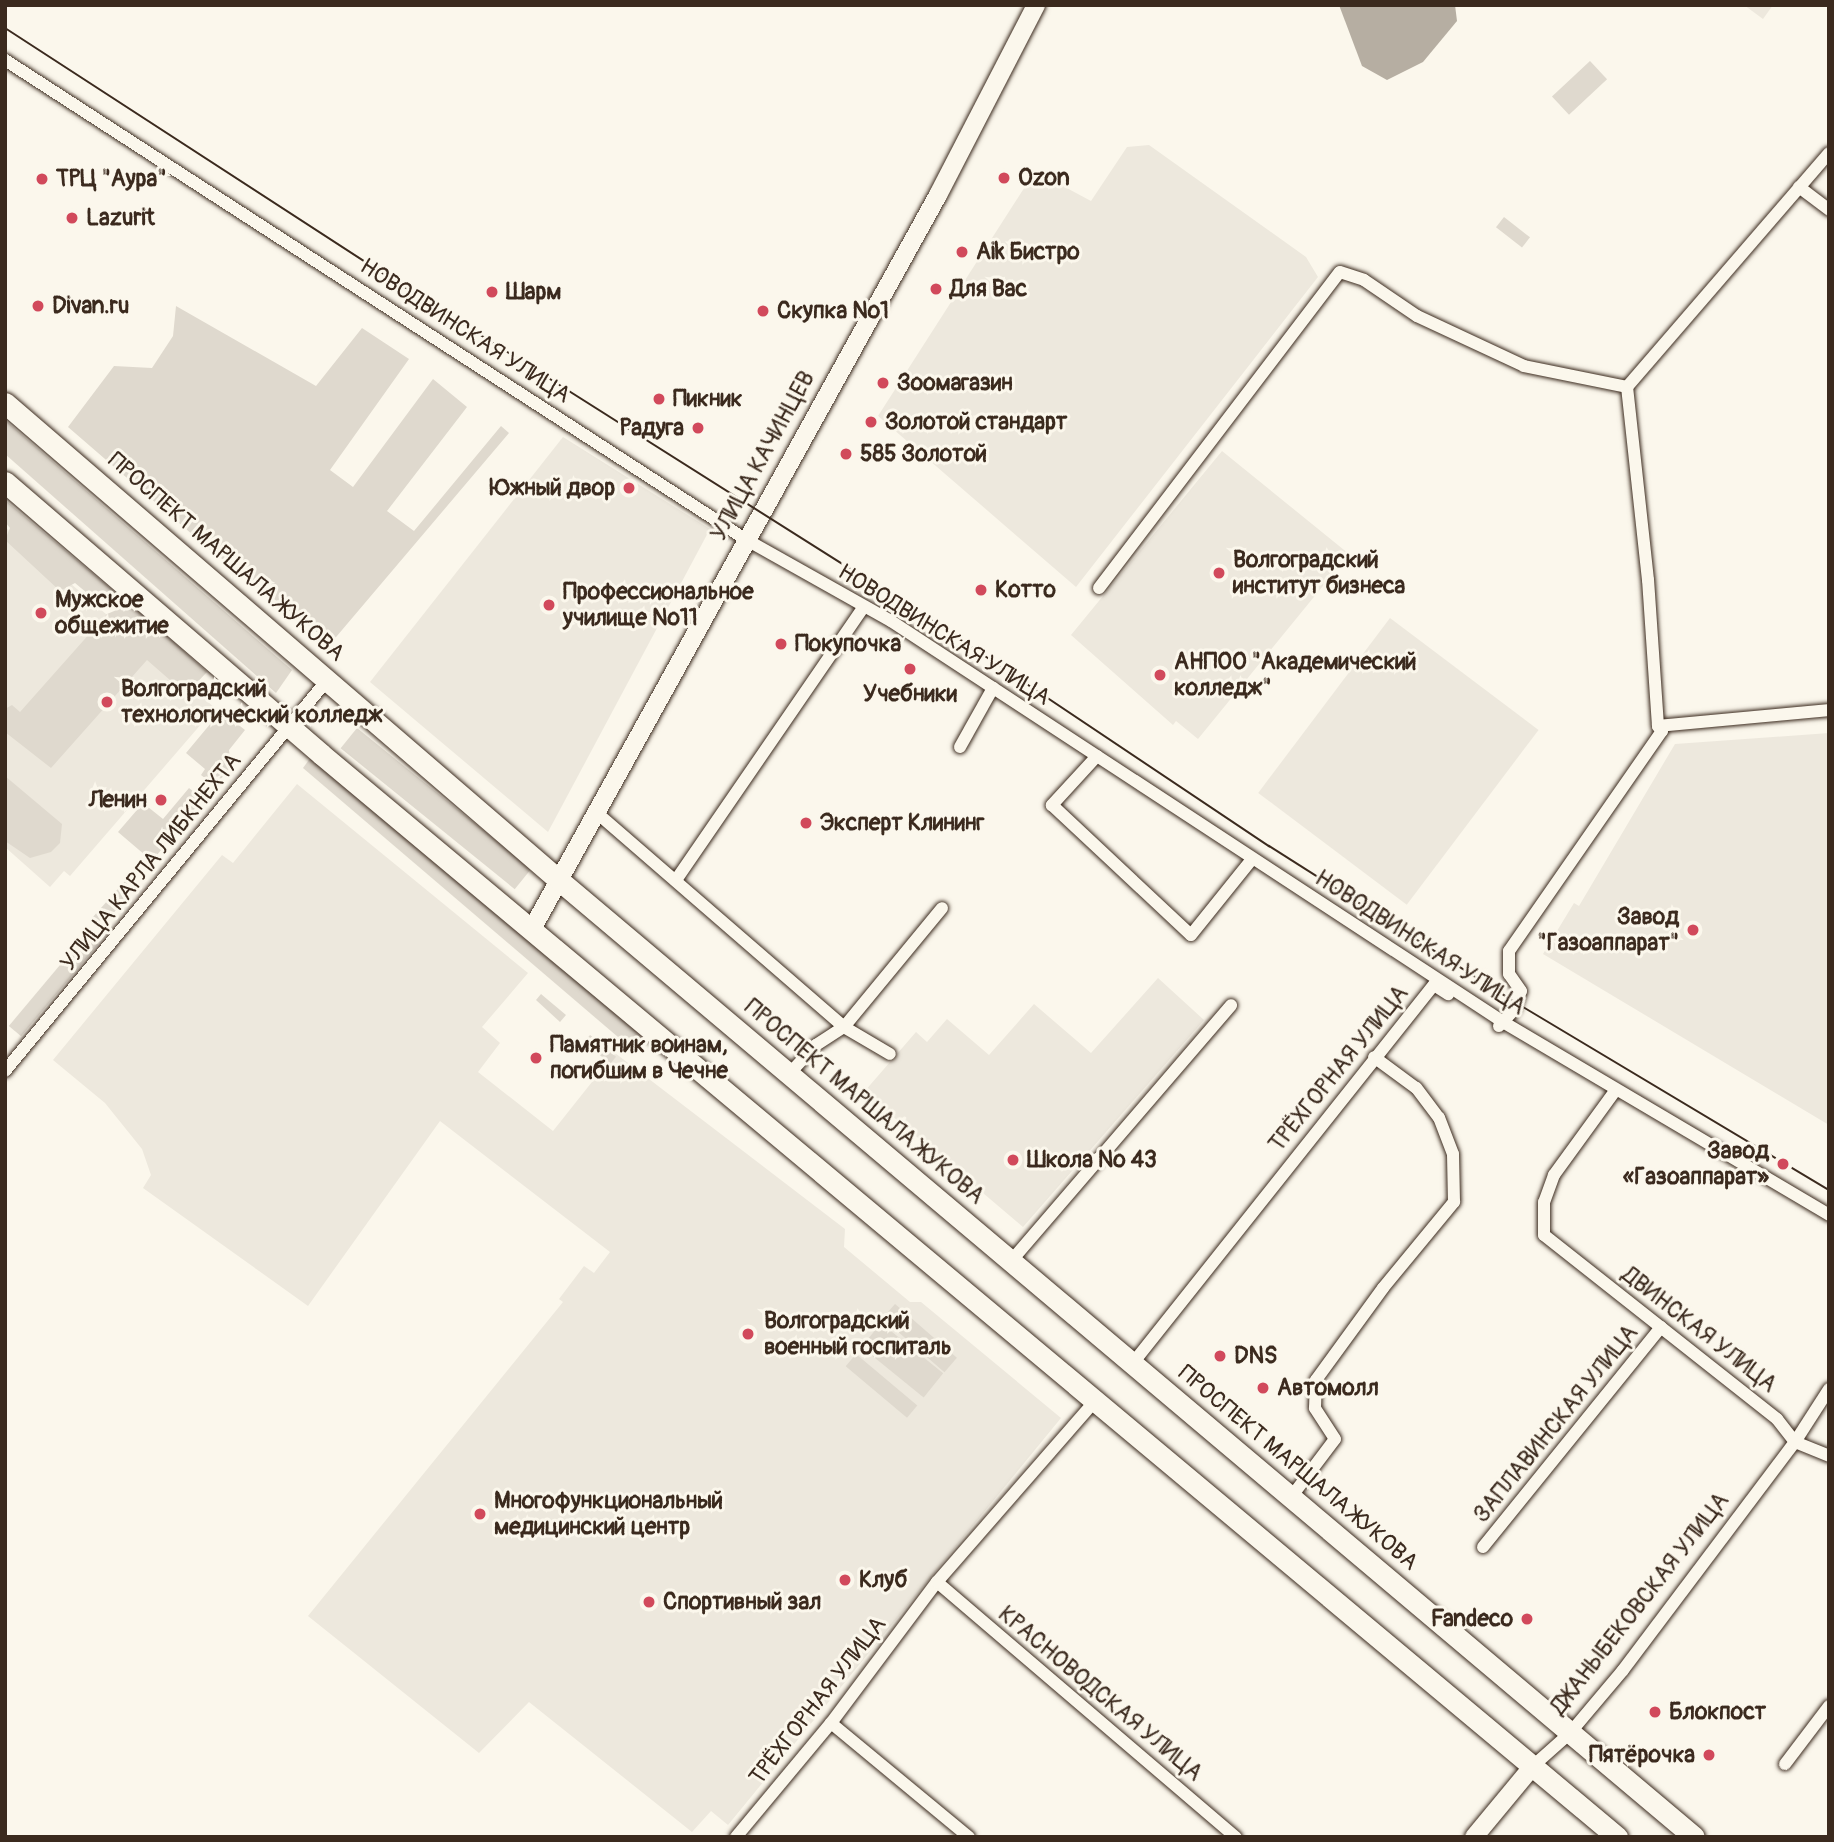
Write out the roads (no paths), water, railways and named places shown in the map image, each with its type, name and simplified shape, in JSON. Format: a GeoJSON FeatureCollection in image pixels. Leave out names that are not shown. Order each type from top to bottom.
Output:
{"type":"FeatureCollection","features":[{"type":"Feature","properties":{"kind":"highway","name":"ПРОСПЕКТ МАРШАЛА ЖУКОВА"},"geometry":{"type":"LineString","coordinates":[[5,403],[560,881],[1694,1837]]}},
{"type":"Feature","properties":{"kind":"highway"},"geometry":{"type":"LineString","coordinates":[[5,482],[287,724],[1617,1837]]}},
{"type":"Feature","properties":{"kind":"main road","name":"УЛИЦА КАЧИНЦЕВ"},"geometry":{"type":"LineString","coordinates":[[532,929],[745,539],[938,195],[1037,5]]}},
{"type":"Feature","properties":{"kind":"main road","name":"ДЖАНЫБЕКОВСКАЯ УЛИЦА"},"geometry":{"type":"LineString","coordinates":[[1474,1837],[1533,1766]]}},
{"type":"Feature","properties":{"kind":"street","name":"НОВОДВИНСКАЯ УЛИЦА"},"geometry":{"type":"LineString","coordinates":[[5,60],[745,539],[864,606],[993,688],[1503,1023],[1829,1215]]}},
{"type":"Feature","properties":{"kind":"street"},"geometry":{"type":"LineString","coordinates":[[1503,1023],[1521,991],[1509,974],[1509,951],[1662,731],[1658,726],[1650,594],[1627,387],[1829,153]]}},
{"type":"Feature","properties":{"kind":"street"},"geometry":{"type":"LineString","coordinates":[[1799,187],[1829,210]]}},
{"type":"Feature","properties":{"kind":"street"},"geometry":{"type":"LineString","coordinates":[[1099,589],[1340,272],[1364,280],[1417,316],[1524,366],[1627,387]]}},
{"type":"Feature","properties":{"kind":"street"},"geometry":{"type":"LineString","coordinates":[[676,880],[864,606]]}},
{"type":"Feature","properties":{"kind":"street","name":"УЛИЦА КАРЛА ЛИБКНЕХТА"},"geometry":{"type":"LineString","coordinates":[[5,1071],[287,724],[328,679]]}},
{"type":"Feature","properties":{"kind":"street"},"geometry":{"type":"LineString","coordinates":[[960,747],[993,688]]}},
{"type":"Feature","properties":{"kind":"street"},"geometry":{"type":"LineString","coordinates":[[1658,726],[1829,710]]}},
{"type":"Feature","properties":{"kind":"street"},"geometry":{"type":"LineString","coordinates":[[1097,756],[1052,805],[1191,934],[1252,859]]}},
{"type":"Feature","properties":{"kind":"street"},"geometry":{"type":"LineString","coordinates":[[597,813],[844,1027],[890,1054]]}},
{"type":"Feature","properties":{"kind":"street"},"geometry":{"type":"LineString","coordinates":[[789,1074],[816,1045],[844,1027],[943,908]]}},
{"type":"Feature","properties":{"kind":"street","name":"ТРЁХГОРНАЯ УЛИЦА"},"geometry":{"type":"LineString","coordinates":[[1133,1363],[1434,985],[1501,1027],[1503,1023]]}},
{"type":"Feature","properties":{"kind":"street"},"geometry":{"type":"LineString","coordinates":[[1012,1261],[1231,1005]]}},
{"type":"Feature","properties":{"kind":"street"},"geometry":{"type":"LineString","coordinates":[[1292,1496],[1335,1439],[1315,1408],[1316,1380],[1383,1288],[1454,1202],[1453,1154],[1439,1118],[1416,1088],[1374,1057]]}},
{"type":"Feature","properties":{"kind":"street","name":"ДВИНСКАЯ УЛИЦА"},"geometry":{"type":"LineString","coordinates":[[1615,1091],[1554,1175],[1544,1202],[1544,1235],[1777,1419],[1795,1442],[1829,1456]]}},
{"type":"Feature","properties":{"kind":"street","name":"ЗАПЛАВИНСКАЯ УЛИЦА"},"geometry":{"type":"LineString","coordinates":[[1483,1547],[1661,1327]]}},
{"type":"Feature","properties":{"kind":"street","name":"ДЖАНЫБЕКОВСКАЯ УЛИЦА"},"geometry":{"type":"LineString","coordinates":[[1533,1766],[1570,1733],[1623,1670],[1795,1442],[1829,1388]]}},
{"type":"Feature","properties":{"kind":"street","name":"ТРЁХГОРНАЯ УЛИЦА"},"geometry":{"type":"LineString","coordinates":[[736,1837],[831,1723],[937,1582],[1096,1400]]}},
{"type":"Feature","properties":{"kind":"street","name":"КРАСНОВОДСКАЯ УЛИЦА"},"geometry":{"type":"LineString","coordinates":[[937,1582],[1236,1837]]}},
{"type":"Feature","properties":{"kind":"street"},"geometry":{"type":"LineString","coordinates":[[1785,1764],[1829,1706]]}},
{"type":"Feature","properties":{"kind":"street"},"geometry":{"type":"LineString","coordinates":[[831,1723],[969,1837]]}},
{"type":"Feature","properties":{"kind":"tram line"},"geometry":{"type":"LineString","coordinates":[[5,28],[384,274],[931,620],[1269,846],[1518,1004],[1829,1190]]}},
{"type":"Feature","properties":{"kind":"place","name":"Ozon"},"geometry":{"type":"Point","coordinates":[1004,178]}},
{"type":"Feature","properties":{"kind":"place","name":"ТРЦ \"Аура\""},"geometry":{"type":"Point","coordinates":[42,179]}},
{"type":"Feature","properties":{"kind":"place","name":"Lazurit"},"geometry":{"type":"Point","coordinates":[72,218]}},
{"type":"Feature","properties":{"kind":"place","name":"Aik Бистро"},"geometry":{"type":"Point","coordinates":[962,252]}},
{"type":"Feature","properties":{"kind":"place","name":"Для Вас"},"geometry":{"type":"Point","coordinates":[936,289]}},
{"type":"Feature","properties":{"kind":"place","name":"Шарм"},"geometry":{"type":"Point","coordinates":[492,292]}},
{"type":"Feature","properties":{"kind":"place","name":"Divan.ru"},"geometry":{"type":"Point","coordinates":[38,306]}},
{"type":"Feature","properties":{"kind":"place","name":"Скупка №1"},"geometry":{"type":"Point","coordinates":[763,311]}},
{"type":"Feature","properties":{"kind":"place","name":"Зоомагазин"},"geometry":{"type":"Point","coordinates":[883,383]}},
{"type":"Feature","properties":{"kind":"place","name":"Пикник"},"geometry":{"type":"Point","coordinates":[659,399]}},
{"type":"Feature","properties":{"kind":"place","name":"Золотой стандарт"},"geometry":{"type":"Point","coordinates":[871,422]}},
{"type":"Feature","properties":{"kind":"place","name":"Радуга"},"geometry":{"type":"Point","coordinates":[698,428]}},
{"type":"Feature","properties":{"kind":"place","name":"585 Золотой"},"geometry":{"type":"Point","coordinates":[846,454]}},
{"type":"Feature","properties":{"kind":"place","name":"Южный двор"},"geometry":{"type":"Point","coordinates":[629,488]}},
{"type":"Feature","properties":{"kind":"place","name":"Волгоградский институт бизнеса"},"geometry":{"type":"Point","coordinates":[1219,573]}},
{"type":"Feature","properties":{"kind":"place","name":"Котто"},"geometry":{"type":"Point","coordinates":[981,590]}},
{"type":"Feature","properties":{"kind":"place","name":"Профессиональное училище №11"},"geometry":{"type":"Point","coordinates":[549,605]}},
{"type":"Feature","properties":{"kind":"place","name":"Мужское общежитие"},"geometry":{"type":"Point","coordinates":[41,613]}},
{"type":"Feature","properties":{"kind":"place","name":"Покупочка"},"geometry":{"type":"Point","coordinates":[781,644]}},
{"type":"Feature","properties":{"kind":"place","name":"Учебники"},"geometry":{"type":"Point","coordinates":[910,669]}},
{"type":"Feature","properties":{"kind":"place","name":"АНПОО \"Академический колледж\""},"geometry":{"type":"Point","coordinates":[1160,675]}},
{"type":"Feature","properties":{"kind":"place","name":"Волгоградский технологический колледж"},"geometry":{"type":"Point","coordinates":[107,702]}},
{"type":"Feature","properties":{"kind":"place","name":"Ленин"},"geometry":{"type":"Point","coordinates":[161,800]}},
{"type":"Feature","properties":{"kind":"place","name":"Эксперт Клининг"},"geometry":{"type":"Point","coordinates":[806,823]}},
{"type":"Feature","properties":{"kind":"place","name":"Завод \"Газоаппарат\""},"geometry":{"type":"Point","coordinates":[1693,930]}},
{"type":"Feature","properties":{"kind":"place","name":"Памятник воинам, погибшим в Чечне"},"geometry":{"type":"Point","coordinates":[536,1058]}},
{"type":"Feature","properties":{"kind":"place","name":"Школа № 43"},"geometry":{"type":"Point","coordinates":[1013,1160]}},
{"type":"Feature","properties":{"kind":"place","name":"Завод «Газоаппарат»"},"geometry":{"type":"Point","coordinates":[1783,1164]}},
{"type":"Feature","properties":{"kind":"place","name":"Волгоградский военный госпиталь"},"geometry":{"type":"Point","coordinates":[748,1334]}},
{"type":"Feature","properties":{"kind":"place","name":"DNS"},"geometry":{"type":"Point","coordinates":[1220,1356]}},
{"type":"Feature","properties":{"kind":"place","name":"Автомолл"},"geometry":{"type":"Point","coordinates":[1263,1388]}},
{"type":"Feature","properties":{"kind":"place","name":"Многофункциональный медицинский центр"},"geometry":{"type":"Point","coordinates":[480,1514]}},
{"type":"Feature","properties":{"kind":"place","name":"Клуб"},"geometry":{"type":"Point","coordinates":[845,1580]}},
{"type":"Feature","properties":{"kind":"place","name":"Спортивный зал"},"geometry":{"type":"Point","coordinates":[649,1602]}},
{"type":"Feature","properties":{"kind":"place","name":"Fandeco"},"geometry":{"type":"Point","coordinates":[1527,1619]}},
{"type":"Feature","properties":{"kind":"place","name":"Блокпост"},"geometry":{"type":"Point","coordinates":[1655,1712]}},
{"type":"Feature","properties":{"kind":"place","name":"Пятёрочка"},"geometry":{"type":"Point","coordinates":[1709,1755]}}]}
